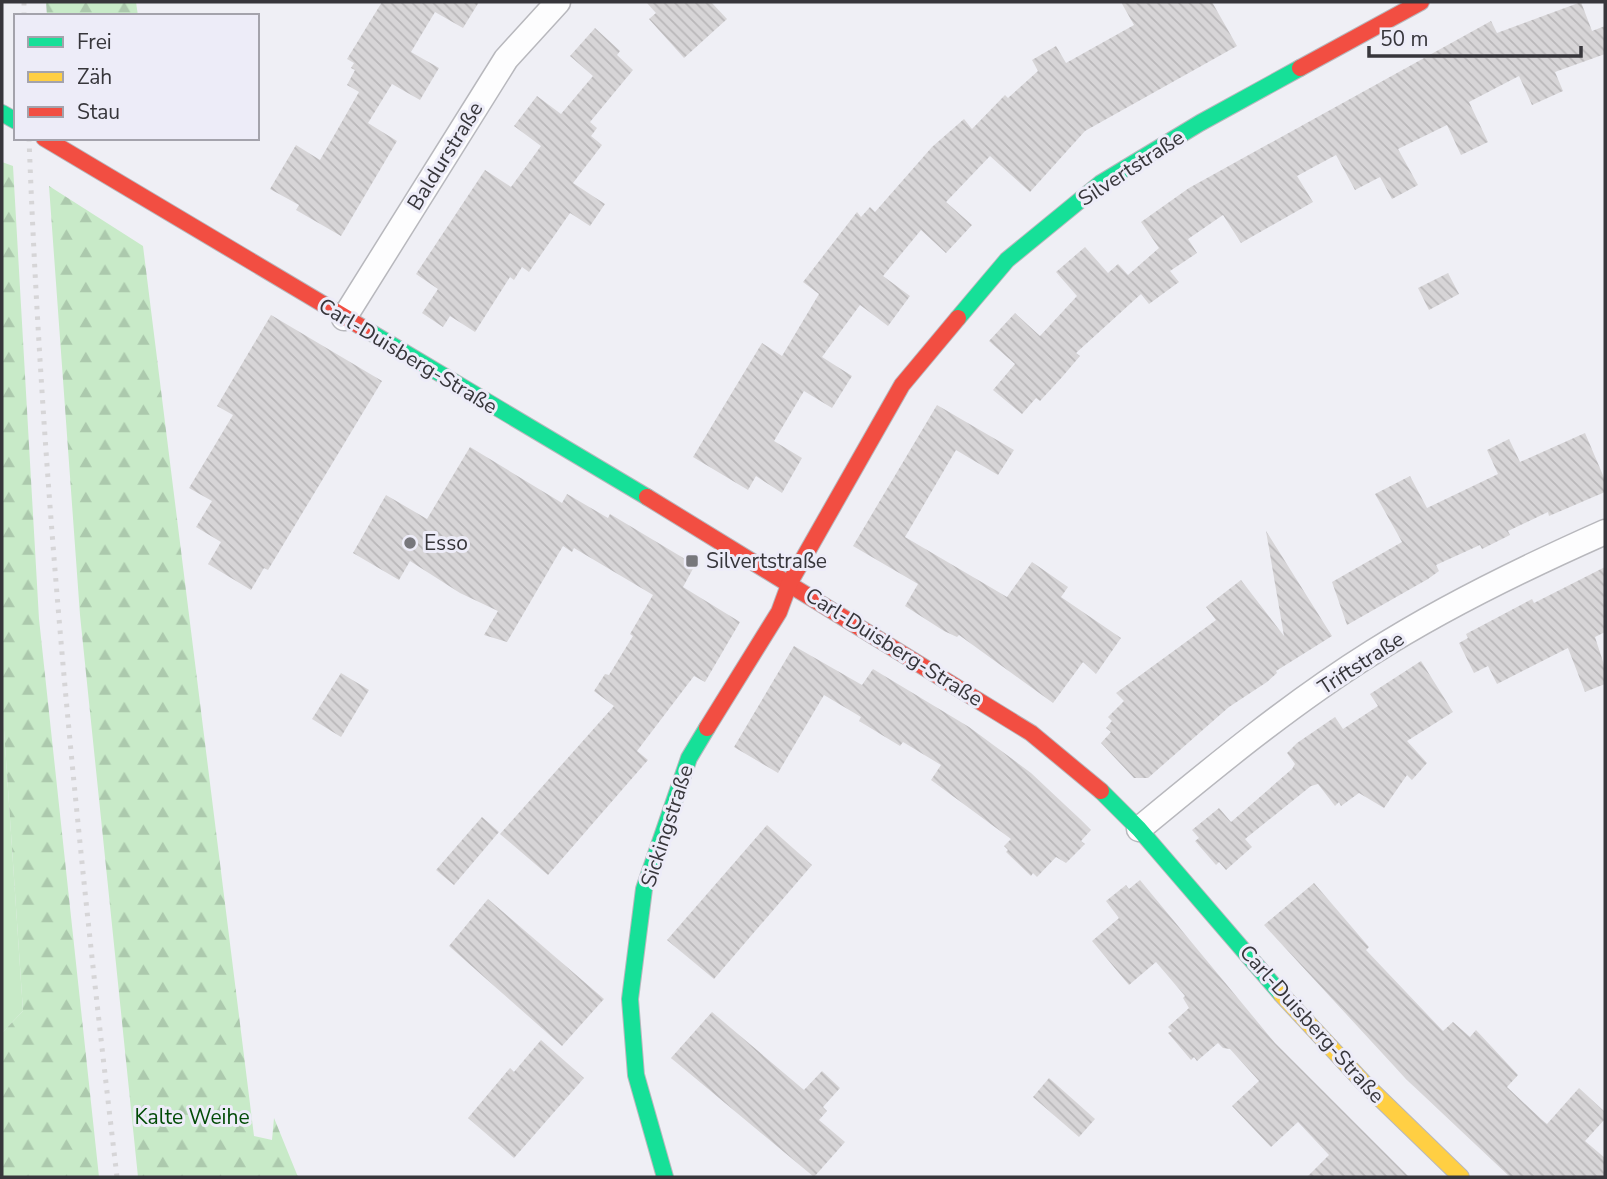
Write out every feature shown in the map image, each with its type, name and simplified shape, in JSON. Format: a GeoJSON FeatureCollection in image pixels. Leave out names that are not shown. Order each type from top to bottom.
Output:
{"type":"FeatureCollection","features":[{"type":"Feature","properties":{"kind":"main road","name":"Silvertstraße"},"geometry":{"type":"LineString","coordinates":[[790,582],[902,385],[1007,260],[1101,183],[1200,123],[1421,2]]}},
{"type":"Feature","properties":{"kind":"main road","name":"Carl-Duisberg-Straße"},"geometry":{"type":"LineString","coordinates":[[47,140],[790,582],[1031,733],[1102,792],[1139,829],[1335,1052],[1424,1144],[1461,1177]]}},
{"type":"Feature","properties":{"kind":"main road","name":"Sickingstraße"},"geometry":{"type":"LineString","coordinates":[[665,1177],[636,1075],[630,999],[644,889],[689,758],[779,612],[790,582]]}},
{"type":"Feature","properties":{"kind":"street","name":"Baldurstraße"},"geometry":{"type":"LineString","coordinates":[[344,318],[506,59],[558,2]]}},
{"type":"Feature","properties":{"kind":"street","name":"Triftstraße"},"geometry":{"type":"LineString","coordinates":[[1139,829],[1246,741],[1373,652],[1520,570],[1605,532]]}},
{"type":"Feature","properties":{"kind":"green space"},"geometry":{"type":"Polygon","coordinates":[[[46,2],[136,2],[138,14],[47,14],[46,2]]]}},
{"type":"Feature","properties":{"kind":"green space","name":"Kalte Weihe"},"geometry":{"type":"Polygon","coordinates":[[[2,162],[13,166],[39,619],[99,1177],[2,1177],[2,1033],[23,1011],[2,700],[2,162]]]}},
{"type":"Feature","properties":{"kind":"green space","name":"Kalte Weihe"},"geometry":{"type":"Polygon","coordinates":[[[49,186],[143,246],[254,1136],[272,1140],[274,1118],[298,1177],[138,1177],[80,615],[49,186]]]}},
{"type":"Feature","properties":{"kind":"green space"},"geometry":{"type":"Polygon","coordinates":[[[2,700],[23,1011],[2,1033],[2,700]]]}},
{"type":"Feature","properties":{"kind":"building"},"geometry":{"type":"Polygon","coordinates":[[[382,2],[479,2],[463,28],[435,12],[411,52],[439,68],[420,100],[392,84],[368,123],[397,141],[341,236],[296,210],[299,205],[270,189],[296,145],[320,160],[359,92],[347,85],[355,70],[351,68],[354,63],[347,59],[382,2]]]}},
{"type":"Feature","properties":{"kind":"building"},"geometry":{"type":"Polygon","coordinates":[[[646,2],[711,2],[727,19],[684,58],[649,19],[656,13],[646,2]]]}},
{"type":"Feature","properties":{"kind":"building"},"geometry":{"type":"Polygon","coordinates":[[[1121,2],[1212,2],[1237,46],[1085,131],[1030,192],[990,156],[946,202],[972,225],[946,253],[921,230],[883,276],[910,296],[888,326],[860,305],[822,357],[852,376],[832,408],[804,391],[774,441],[802,458],[782,493],[756,476],[748,490],[693,457],[762,343],[782,356],[819,294],[803,282],[857,212],[861,217],[870,207],[875,212],[932,147],[964,119],[972,129],[1005,95],[1008,98],[1038,71],[1032,60],[1056,46],[1066,63],[1134,25],[1121,2]]]}},
{"type":"Feature","properties":{"kind":"building"},"geometry":{"type":"Polygon","coordinates":[[[1581,2],[1592,31],[1605,26],[1605,54],[1555,72],[1563,91],[1532,105],[1519,76],[1469,102],[1488,142],[1461,155],[1447,125],[1398,149],[1418,185],[1392,199],[1380,177],[1355,190],[1336,155],[1297,176],[1313,202],[1241,243],[1223,215],[1188,239],[1197,253],[1170,271],[1179,282],[1149,304],[1141,294],[1076,353],[1080,356],[1063,376],[1040,401],[1036,398],[1022,414],[993,390],[1015,364],[989,341],[1015,313],[1040,336],[1077,296],[1056,272],[1085,247],[1108,273],[1118,264],[1128,275],[1159,248],[1141,222],[1189,188],[1491,21],[1497,33],[1581,2]]]}},
{"type":"Feature","properties":{"kind":"building"},"geometry":{"type":"Polygon","coordinates":[[[595,28],[620,51],[617,55],[633,70],[590,122],[597,128],[591,136],[602,145],[573,183],[605,204],[590,226],[570,213],[529,272],[522,267],[514,280],[510,277],[475,332],[450,316],[443,327],[422,313],[438,289],[416,274],[485,170],[511,187],[541,146],[514,126],[537,96],[561,114],[593,76],[570,56],[595,28]]]}},
{"type":"Feature","properties":{"kind":"building"},"geometry":{"type":"Polygon","coordinates":[[[1448,273],[1459,294],[1429,310],[1418,288],[1448,273]]]}},
{"type":"Feature","properties":{"kind":"building"},"geometry":{"type":"Polygon","coordinates":[[[271,315],[382,381],[268,570],[264,568],[251,590],[208,564],[221,542],[196,527],[212,501],[189,488],[233,415],[217,406],[271,315]]]}},
{"type":"Feature","properties":{"kind":"building"},"geometry":{"type":"Polygon","coordinates":[[[937,405],[1014,450],[998,475],[956,450],[905,537],[1007,597],[1032,562],[1068,587],[1061,597],[1121,638],[1096,674],[1083,662],[1053,703],[959,635],[957,637],[944,631],[905,606],[918,584],[853,546],[937,405]]]}},
{"type":"Feature","properties":{"kind":"building"},"geometry":{"type":"Polygon","coordinates":[[[1585,433],[1605,480],[1605,492],[1549,516],[1548,512],[1508,531],[1510,535],[1482,549],[1480,545],[1436,565],[1439,571],[1428,579],[1347,625],[1332,582],[1402,542],[1375,494],[1410,476],[1427,508],[1498,474],[1487,450],[1509,439],[1520,462],[1585,433]]]}},
{"type":"Feature","properties":{"kind":"building"},"geometry":{"type":"Polygon","coordinates":[[[470,447],[562,503],[567,494],[608,518],[610,514],[695,565],[683,587],[740,622],[705,682],[694,676],[637,751],[648,760],[548,875],[500,834],[614,706],[594,691],[605,674],[609,675],[633,636],[630,634],[653,595],[574,548],[572,552],[563,546],[507,642],[484,635],[498,611],[460,593],[410,561],[399,580],[353,553],[386,495],[427,519],[470,447]]]}},
{"type":"Feature","properties":{"kind":"building"},"geometry":{"type":"Polygon","coordinates":[[[1266,531],[1332,636],[1276,671],[1267,682],[1229,707],[1148,778],[1134,778],[1101,743],[1111,732],[1106,728],[1112,721],[1108,717],[1124,701],[1116,693],[1216,620],[1206,607],[1241,580],[1284,636],[1266,531]]]}},
{"type":"Feature","properties":{"kind":"building"},"geometry":{"type":"Polygon","coordinates":[[[1605,567],[1605,632],[1595,637],[1605,668],[1605,684],[1585,692],[1568,648],[1497,684],[1488,666],[1474,673],[1459,643],[1468,638],[1466,634],[1532,599],[1534,603],[1605,567]]]}},
{"type":"Feature","properties":{"kind":"building"},"geometry":{"type":"Polygon","coordinates":[[[794,646],[862,685],[873,669],[969,727],[1031,773],[1091,830],[1081,841],[1085,844],[1066,863],[1056,857],[1037,877],[1033,873],[1031,876],[1006,852],[1008,850],[1004,846],[1011,839],[931,780],[941,765],[903,742],[900,746],[859,721],[861,717],[824,695],[778,773],[734,747],[794,646]]]}},
{"type":"Feature","properties":{"kind":"building"},"geometry":{"type":"Polygon","coordinates":[[[1421,661],[1453,712],[1407,741],[1427,763],[1412,780],[1407,775],[1384,808],[1359,793],[1341,806],[1339,802],[1335,806],[1318,784],[1311,786],[1245,839],[1252,847],[1226,870],[1219,862],[1216,865],[1195,841],[1199,838],[1192,830],[1219,808],[1231,822],[1292,769],[1295,764],[1287,753],[1297,743],[1335,717],[1343,729],[1378,706],[1370,694],[1421,661]]]}},
{"type":"Feature","properties":{"kind":"building"},"geometry":{"type":"Polygon","coordinates":[[[341,673],[369,690],[341,737],[312,719],[341,673]]]}},
{"type":"Feature","properties":{"kind":"building"},"geometry":{"type":"Polygon","coordinates":[[[482,817],[499,832],[454,885],[436,870],[482,817]]]}},
{"type":"Feature","properties":{"kind":"building"},"geometry":{"type":"Polygon","coordinates":[[[767,825],[812,865],[714,979],[667,940],[767,825]]]}},
{"type":"Feature","properties":{"kind":"building"},"geometry":{"type":"Polygon","coordinates":[[[1140,880],[1275,1043],[1409,1177],[1307,1177],[1329,1155],[1298,1122],[1271,1147],[1232,1106],[1259,1081],[1230,1049],[1223,1048],[1218,1043],[1197,1061],[1194,1057],[1191,1060],[1168,1033],[1172,1031],[1168,1027],[1189,1008],[1183,998],[1185,996],[1156,962],[1129,985],[1092,941],[1119,918],[1106,901],[1126,885],[1129,889],[1140,880]]]}},
{"type":"Feature","properties":{"kind":"building"},"geometry":{"type":"Polygon","coordinates":[[[1314,883],[1369,947],[1366,950],[1443,1031],[1453,1022],[1470,1037],[1476,1030],[1518,1075],[1507,1087],[1547,1124],[1579,1088],[1605,1112],[1605,1119],[1585,1141],[1605,1158],[1605,1177],[1510,1177],[1406,1079],[1264,925],[1314,883]]]}},
{"type":"Feature","properties":{"kind":"building"},"geometry":{"type":"Polygon","coordinates":[[[488,899],[604,999],[562,1046],[449,946],[488,899]]]}},
{"type":"Feature","properties":{"kind":"building"},"geometry":{"type":"Polygon","coordinates":[[[712,1012],[804,1090],[822,1071],[840,1088],[823,1107],[827,1111],[819,1120],[845,1142],[814,1177],[671,1058],[712,1012]]]}},
{"type":"Feature","properties":{"kind":"building"},"geometry":{"type":"Polygon","coordinates":[[[541,1040],[584,1078],[514,1158],[468,1118],[510,1068],[514,1072],[541,1040]]]}},
{"type":"Feature","properties":{"kind":"building"},"geometry":{"type":"Polygon","coordinates":[[[1049,1078],[1095,1119],[1079,1137],[1033,1097],[1049,1078]]]}},
{"type":"Feature","properties":{"kind":"railway"},"geometry":{"type":"LineString","coordinates":[[24,2],[24,14]]}},
{"type":"Feature","properties":{"kind":"railway"},"geometry":{"type":"LineString","coordinates":[[29,140],[42,399],[62,659],[117,1177]]}},
{"type":"Feature","properties":{"kind":"traffic: fast"},"geometry":{"type":"LineString","coordinates":[[958,318],[1007,260],[1101,183],[1200,123],[1300,68]]}},
{"type":"Feature","properties":{"kind":"traffic: fast"},"geometry":{"type":"LineString","coordinates":[[2,113],[14,120]]}},
{"type":"Feature","properties":{"kind":"traffic: fast"},"geometry":{"type":"LineString","coordinates":[[365,329],[647,497]]}},
{"type":"Feature","properties":{"kind":"traffic: fast"},"geometry":{"type":"LineString","coordinates":[[665,1177],[636,1075],[630,999],[644,889],[689,758],[707,728]]}},
{"type":"Feature","properties":{"kind":"traffic: fast"},"geometry":{"type":"LineString","coordinates":[[1101,791],[1139,829],[1281,994]]}},
{"type":"Feature","properties":{"kind":"traffic: slow"},"geometry":{"type":"LineString","coordinates":[[1281,994],[1363,1082],[1461,1177]]}},
{"type":"Feature","properties":{"kind":"traffic: jam"},"geometry":{"type":"LineString","coordinates":[[1300,68],[1421,2]]}},
{"type":"Feature","properties":{"kind":"traffic: jam"},"geometry":{"type":"LineString","coordinates":[[47,140],[365,329]]}},
{"type":"Feature","properties":{"kind":"traffic: jam"},"geometry":{"type":"LineString","coordinates":[[707,728],[779,612],[790,582],[902,385],[958,318]]}},
{"type":"Feature","properties":{"kind":"traffic: jam"},"geometry":{"type":"LineString","coordinates":[[647,497],[1031,733],[1101,791]]}},
{"type":"Feature","properties":{"kind":"place","name":"Esso"},"geometry":{"type":"Point","coordinates":[410,543]}},
{"type":"Feature","properties":{"kind":"place","name":"Silvertstraße"},"geometry":{"type":"Point","coordinates":[692,561]}}]}
